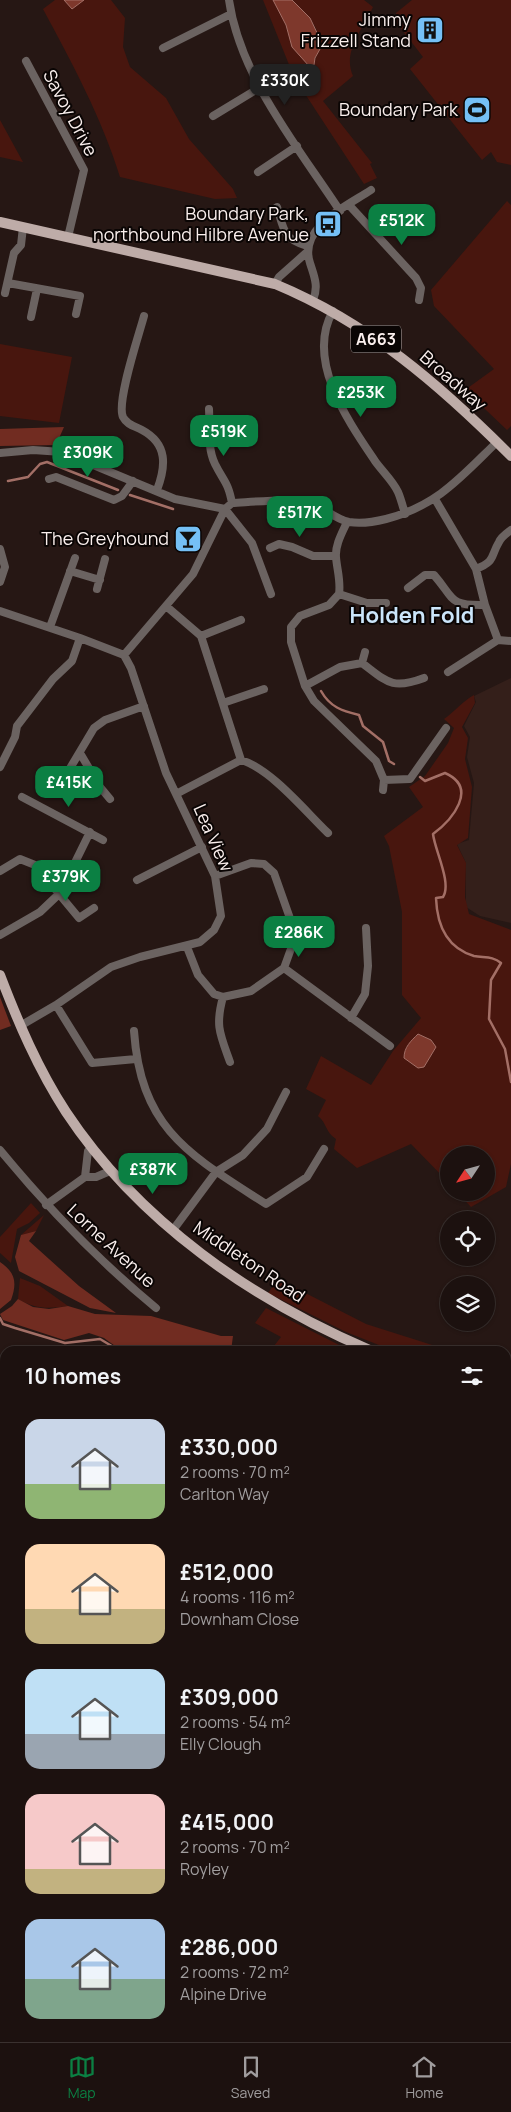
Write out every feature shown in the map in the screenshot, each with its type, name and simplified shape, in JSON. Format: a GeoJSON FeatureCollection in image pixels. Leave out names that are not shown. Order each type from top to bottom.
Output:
{"type":"FeatureCollection","features":[{"type":"Feature","properties":{"kind":"main road","name":"Broadway"},"geometry":{"type":"LineString","coordinates":[[0,222],[275,284],[313,300],[359,326],[394,352],[511,456]]}},
{"type":"Feature","properties":{"kind":"main road","name":"Middleton Road"},"geometry":{"type":"LineString","coordinates":[[0,975],[20,1026],[56,1094],[91,1148],[110,1171],[173,1230],[211,1260],[268,1298],[361,1346]]}},
{"type":"Feature","properties":{"kind":"street"},"geometry":{"type":"LineString","coordinates":[[229,0],[231,14],[259,88],[340,211]]}},
{"type":"Feature","properties":{"kind":"street"},"geometry":{"type":"LineString","coordinates":[[163,48],[231,14]]}},
{"type":"Feature","properties":{"kind":"street","name":"Savoy Drive"},"geometry":{"type":"LineString","coordinates":[[26,61],[84,170],[68,237]]}},
{"type":"Feature","properties":{"kind":"street"},"geometry":{"type":"LineString","coordinates":[[213,116],[259,88]]}},
{"type":"Feature","properties":{"kind":"street"},"geometry":{"type":"LineString","coordinates":[[258,172],[297,146]]}},
{"type":"Feature","properties":{"kind":"street"},"geometry":{"type":"LineString","coordinates":[[275,284],[279,277],[307,250],[318,228],[372,190]]}},
{"type":"Feature","properties":{"kind":"street"},"geometry":{"type":"LineString","coordinates":[[349,205],[416,278],[421,288],[419,300]]}},
{"type":"Feature","properties":{"kind":"street"},"geometry":{"type":"LineString","coordinates":[[276,207],[287,237],[307,250],[317,285],[313,300]]}},
{"type":"Feature","properties":{"kind":"street"},"geometry":{"type":"LineString","coordinates":[[5,293],[14,253],[21,245],[23,227]]}},
{"type":"Feature","properties":{"kind":"street"},"geometry":{"type":"LineString","coordinates":[[8,283],[80,296],[76,314]]}},
{"type":"Feature","properties":{"kind":"street"},"geometry":{"type":"LineString","coordinates":[[31,317],[37,289]]}},
{"type":"Feature","properties":{"kind":"street"},"geometry":{"type":"LineString","coordinates":[[333,311],[324,332],[324,355],[330,376],[356,431],[398,492],[405,514]]}},
{"type":"Feature","properties":{"kind":"street"},"geometry":{"type":"LineString","coordinates":[[144,316],[122,400],[123,416],[129,424],[144,431],[155,441],[163,456],[165,469],[158,490]]}},
{"type":"Feature","properties":{"kind":"street"},"geometry":{"type":"LineString","coordinates":[[209,409],[210,446],[214,463],[228,485],[232,503]]}},
{"type":"Feature","properties":{"kind":"street"},"geometry":{"type":"LineString","coordinates":[[0,611],[50,627],[124,655],[193,574],[224,509],[232,503],[306,502],[321,507],[346,522],[375,521],[405,514],[434,499],[497,442]]}},
{"type":"Feature","properties":{"kind":"street"},"geometry":{"type":"LineString","coordinates":[[0,453],[33,450],[62,452],[158,490],[175,499],[224,509],[252,543],[270,594]]}},
{"type":"Feature","properties":{"kind":"street"},"geometry":{"type":"LineString","coordinates":[[49,479],[56,477],[114,500],[122,496],[133,480]]}},
{"type":"Feature","properties":{"kind":"street"},"geometry":{"type":"LineString","coordinates":[[434,499],[476,568],[485,605],[498,640]]}},
{"type":"Feature","properties":{"kind":"street"},"geometry":{"type":"LineString","coordinates":[[346,522],[338,541],[336,556],[339,573],[339,594],[329,605],[300,616],[291,627],[291,642],[305,686],[314,701],[376,761],[384,780],[383,790]]}},
{"type":"Feature","properties":{"kind":"street"},"geometry":{"type":"LineString","coordinates":[[476,568],[488,564],[495,556],[499,541],[511,530]]}},
{"type":"Feature","properties":{"kind":"street"},"geometry":{"type":"LineString","coordinates":[[270,548],[279,544],[313,556],[336,556]]}},
{"type":"Feature","properties":{"kind":"street"},"geometry":{"type":"LineString","coordinates":[[0,549],[5,567],[0,582]]}},
{"type":"Feature","properties":{"kind":"street"},"geometry":{"type":"LineString","coordinates":[[50,627],[75,558]]}},
{"type":"Feature","properties":{"kind":"street"},"geometry":{"type":"LineString","coordinates":[[98,589],[106,559]]}},
{"type":"Feature","properties":{"kind":"street"},"geometry":{"type":"LineString","coordinates":[[70,571],[100,580]]}},
{"type":"Feature","properties":{"kind":"street"},"geometry":{"type":"LineString","coordinates":[[408,588],[425,575],[434,575],[451,600],[464,605],[485,605]]}},
{"type":"Feature","properties":{"kind":"street"},"geometry":{"type":"LineString","coordinates":[[339,594],[367,603],[386,604]]}},
{"type":"Feature","properties":{"kind":"street"},"geometry":{"type":"LineString","coordinates":[[166,606],[201,636],[241,760]]}},
{"type":"Feature","properties":{"kind":"street"},"geometry":{"type":"LineString","coordinates":[[201,636],[241,620]]}},
{"type":"Feature","properties":{"kind":"street"},"geometry":{"type":"LineString","coordinates":[[0,767],[15,737],[17,726],[53,679],[72,661],[80,638]]}},
{"type":"Feature","properties":{"kind":"street"},"geometry":{"type":"LineString","coordinates":[[448,672],[498,640],[511,641]]}},
{"type":"Feature","properties":{"kind":"street"},"geometry":{"type":"LineString","coordinates":[[362,662],[365,652]]}},
{"type":"Feature","properties":{"kind":"street","name":"Lea View"},"geometry":{"type":"LineString","coordinates":[[20,1026],[56,1005],[111,967],[140,957],[187,947],[200,942],[214,930],[220,916],[215,876],[190,819],[166,772],[132,668],[124,655]]}},
{"type":"Feature","properties":{"kind":"street"},"geometry":{"type":"LineString","coordinates":[[305,686],[340,667],[362,662]]}},
{"type":"Feature","properties":{"kind":"street"},"geometry":{"type":"LineString","coordinates":[[362,662],[388,682],[405,685],[424,678]]}},
{"type":"Feature","properties":{"kind":"street"},"geometry":{"type":"LineString","coordinates":[[223,703],[264,688]]}},
{"type":"Feature","properties":{"kind":"street"},"geometry":{"type":"LineString","coordinates":[[66,775],[94,728],[105,720],[144,706]]}},
{"type":"Feature","properties":{"kind":"street"},"geometry":{"type":"LineString","coordinates":[[384,780],[410,779],[446,728]]}},
{"type":"Feature","properties":{"kind":"street"},"geometry":{"type":"LineString","coordinates":[[80,753],[100,787],[110,799]]}},
{"type":"Feature","properties":{"kind":"street"},"geometry":{"type":"LineString","coordinates":[[176,794],[241,760],[251,763],[275,782],[328,833]]}},
{"type":"Feature","properties":{"kind":"street"},"geometry":{"type":"LineString","coordinates":[[22,797],[103,840]]}},
{"type":"Feature","properties":{"kind":"street"},"geometry":{"type":"LineString","coordinates":[[0,936],[40,912],[60,893],[90,832]]}},
{"type":"Feature","properties":{"kind":"street"},"geometry":{"type":"LineString","coordinates":[[137,880],[202,847]]}},
{"type":"Feature","properties":{"kind":"street"},"geometry":{"type":"LineString","coordinates":[[0,870],[20,859],[35,865],[79,918],[94,908]]}},
{"type":"Feature","properties":{"kind":"street"},"geometry":{"type":"LineString","coordinates":[[187,947],[198,975],[214,994],[223,997],[251,991],[284,968],[292,946],[292,924],[274,873],[264,864],[251,863],[215,876]]}},
{"type":"Feature","properties":{"kind":"street"},"geometry":{"type":"LineString","coordinates":[[351,1018],[365,994],[368,966],[366,928]]}},
{"type":"Feature","properties":{"kind":"street"},"geometry":{"type":"LineString","coordinates":[[284,968],[390,1046]]}},
{"type":"Feature","properties":{"kind":"street"},"geometry":{"type":"LineString","coordinates":[[223,997],[217,1017],[220,1034],[230,1062]]}},
{"type":"Feature","properties":{"kind":"street"},"geometry":{"type":"LineString","coordinates":[[56,1005],[92,1063],[136,1059]]}},
{"type":"Feature","properties":{"kind":"street"},"geometry":{"type":"LineString","coordinates":[[134,1031],[136,1059],[148,1097],[169,1132],[183,1148],[266,1204],[308,1177],[324,1149]]}},
{"type":"Feature","properties":{"kind":"street"},"geometry":{"type":"LineString","coordinates":[[173,1230],[216,1172],[243,1156],[267,1129],[286,1092]]}},
{"type":"Feature","properties":{"kind":"street"},"geometry":{"type":"LineString","coordinates":[[85,1177],[88,1151],[91,1148]]}},
{"type":"Feature","properties":{"kind":"street","name":"Lorne Avenue"},"geometry":{"type":"LineString","coordinates":[[0,1150],[46,1205],[156,1308]]}},
{"type":"Feature","properties":{"kind":"street"},"geometry":{"type":"LineString","coordinates":[[46,1205],[85,1177],[96,1177],[110,1171]]}},
{"type":"Feature","properties":{"kind":"shaded area"},"geometry":{"type":"Polygon","coordinates":[[[55,0],[111,0],[125,18],[123,47],[130,67],[166,98],[189,139],[233,189],[237,198],[215,199],[120,177],[95,112],[43,9],[55,0]]]}},
{"type":"Feature","properties":{"kind":"shaded area"},"geometry":{"type":"Polygon","coordinates":[[[64,0],[84,0],[72,9],[64,0]]]}},
{"type":"Feature","properties":{"kind":"shaded area"},"geometry":{"type":"Polygon","coordinates":[[[263,0],[273,0],[275,2],[289,36],[315,62],[320,47],[318,33],[311,21],[292,0],[364,0],[373,7],[352,49],[350,67],[353,76],[323,101],[372,163],[370,164],[377,178],[364,184],[294,77],[263,0]]]}},
{"type":"Feature","properties":{"kind":"shaded area"},"geometry":{"type":"Polygon","coordinates":[[[273,0],[292,0],[310,18],[319,37],[320,49],[315,58],[314,65],[309,66],[292,47],[286,25],[273,0]]]}},
{"type":"Feature","properties":{"kind":"shaded area","name":"Boundary Park"},"geometry":{"type":"Polygon","coordinates":[[[412,0],[511,0],[511,165],[497,162],[491,152],[482,160],[410,69],[423,57],[396,22],[396,13],[412,0]]]}},
{"type":"Feature","properties":{"kind":"shaded area"},"geometry":{"type":"Polygon","coordinates":[[[0,120],[23,162],[0,157],[0,120]]]}},
{"type":"Feature","properties":{"kind":"shaded area"},"geometry":{"type":"Polygon","coordinates":[[[507,201],[511,205],[511,426],[507,430],[465,390],[494,369],[434,306],[431,290],[507,201]]]}},
{"type":"Feature","properties":{"kind":"shaded area"},"geometry":{"type":"Polygon","coordinates":[[[0,344],[72,357],[59,423],[0,416],[0,344]]]}},
{"type":"Feature","properties":{"kind":"shaded area"},"geometry":{"type":"Polygon","coordinates":[[[64,427],[56,445],[0,446],[0,429],[64,427]]]}},
{"type":"Feature","properties":{"kind":"shaded area"},"geometry":{"type":"Polygon","coordinates":[[[511,678],[511,923],[480,916],[466,907],[466,863],[457,844],[469,840],[474,783],[467,757],[470,737],[464,726],[476,702],[474,696],[511,678]]]}},
{"type":"Feature","properties":{"kind":"shaded area"},"geometry":{"type":"Polygon","coordinates":[[[474,695],[475,703],[462,727],[468,738],[465,759],[472,787],[468,838],[457,845],[466,863],[465,897],[469,914],[511,930],[511,1164],[506,1187],[495,1193],[495,1146],[440,1146],[440,1174],[411,1144],[357,1168],[334,1149],[336,1139],[318,1116],[326,1100],[306,1089],[321,1056],[371,1085],[393,1051],[421,1018],[402,995],[402,912],[389,846],[384,836],[423,807],[409,787],[425,776],[448,743],[454,728],[444,719],[474,695]]]}},
{"type":"Feature","properties":{"kind":"shaded area"},"geometry":{"type":"Polygon","coordinates":[[[0,997],[11,1026],[0,1030],[0,997]]]}},
{"type":"Feature","properties":{"kind":"shaded area"},"geometry":{"type":"Polygon","coordinates":[[[418,1034],[431,1040],[436,1047],[424,1067],[418,1068],[404,1058],[404,1054],[410,1042],[418,1034]]]}},
{"type":"Feature","properties":{"kind":"shaded area"},"geometry":{"type":"Polygon","coordinates":[[[465,1201],[482,1201],[471,1207],[465,1201]]]}},
{"type":"Feature","properties":{"kind":"shaded area"},"geometry":{"type":"Polygon","coordinates":[[[31,1203],[40,1213],[29,1223],[17,1229],[11,1263],[0,1253],[0,1237],[31,1203]]]}},
{"type":"Feature","properties":{"kind":"shaded area"},"geometry":{"type":"Polygon","coordinates":[[[44,1215],[36,1231],[21,1235],[44,1215]]]}},
{"type":"Feature","properties":{"kind":"shaded area"},"geometry":{"type":"Polygon","coordinates":[[[36,1231],[29,1241],[79,1286],[116,1313],[90,1308],[19,1271],[15,1257],[21,1235],[36,1231]]]}},
{"type":"Feature","properties":{"kind":"shaded area"},"geometry":{"type":"Polygon","coordinates":[[[0,1262],[12,1274],[14,1288],[11,1300],[0,1309],[0,1262]]]}},
{"type":"Feature","properties":{"kind":"shaded area"},"geometry":{"type":"Polygon","coordinates":[[[20,1278],[40,1286],[68,1306],[42,1307],[30,1305],[18,1299],[20,1278]]]}},
{"type":"Feature","properties":{"kind":"shaded area"},"geometry":{"type":"Polygon","coordinates":[[[278,1279],[366,1324],[435,1346],[381,1346],[346,1332],[268,1293],[278,1279]]]}},
{"type":"Feature","properties":{"kind":"shaded area"},"geometry":{"type":"Polygon","coordinates":[[[18,1299],[33,1307],[49,1309],[68,1306],[95,1314],[151,1316],[221,1336],[233,1336],[232,1346],[115,1346],[104,1338],[89,1333],[64,1340],[3,1320],[0,1314],[12,1306],[18,1299]]]}},
{"type":"Feature","properties":{"kind":"shaded area"},"geometry":{"type":"Polygon","coordinates":[[[266,1308],[341,1346],[274,1346],[281,1337],[255,1323],[266,1308]]]}},
{"type":"Feature","properties":{"kind":"waterway"},"geometry":{"type":"LineString","coordinates":[[8,481],[28,477],[40,464],[47,462],[118,490]]}},
{"type":"Feature","properties":{"kind":"waterway"},"geometry":{"type":"LineString","coordinates":[[130,495],[173,509]]}},
{"type":"Feature","properties":{"kind":"waterway"},"geometry":{"type":"LineString","coordinates":[[321,691],[332,705],[359,715],[363,726],[383,742],[389,761],[394,764]]}},
{"type":"Feature","properties":{"kind":"waterway"},"geometry":{"type":"LineString","coordinates":[[420,777],[425,781],[445,773],[455,779],[460,787],[459,804],[454,813],[433,834],[446,884],[443,897],[436,898],[437,908],[441,926],[450,941],[474,956],[492,958],[501,963],[491,980],[489,1019],[505,1049],[511,1082]]}},
{"type":"Feature","properties":{"kind":"waterway"},"geometry":{"type":"LineString","coordinates":[[0,1318],[3,1324],[65,1343],[100,1339],[112,1346]]}},
{"type":"Feature","properties":{"kind":"place","name":"Jimmy Frizzell Stand"},"geometry":{"type":"Point","coordinates":[430,30]}},
{"type":"Feature","properties":{"kind":"place","name":"Boundary Park"},"geometry":{"type":"Point","coordinates":[477,110]}},
{"type":"Feature","properties":{"kind":"place","name":"Boundary Park, northbound Hilbre Avenue"},"geometry":{"type":"Point","coordinates":[328,224]}},
{"type":"Feature","properties":{"kind":"place","name":"The Greyhound"},"geometry":{"type":"Point","coordinates":[188,539]}},
{"type":"Feature","properties":{"kind":"district","name":"Holden Fold"},"geometry":{"type":"Point","coordinates":[412,615]}}]}
